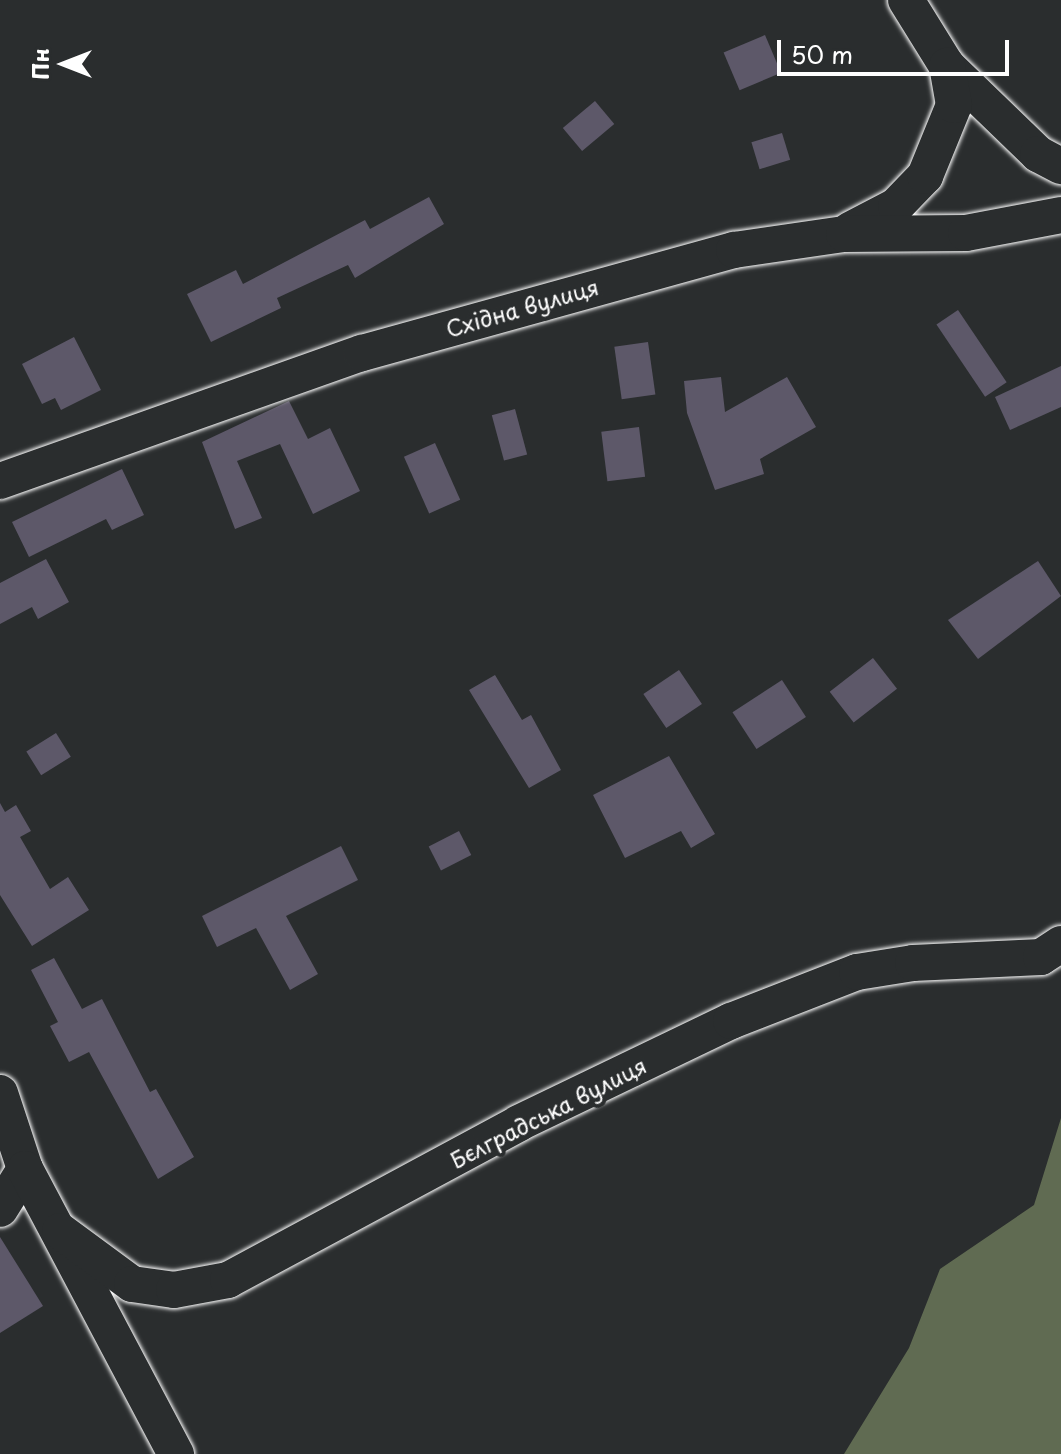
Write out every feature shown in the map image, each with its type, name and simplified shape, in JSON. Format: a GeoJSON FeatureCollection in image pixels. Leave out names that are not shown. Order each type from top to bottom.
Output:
{"type":"FeatureCollection","features":[{"type":"Feature","properties":{"kind":"street"},"geometry":{"type":"LineString","coordinates":[[906,0],[947,66],[1038,154],[1061,166]]}},
{"type":"Feature","properties":{"kind":"street"},"geometry":{"type":"LineString","coordinates":[[844,234],[896,206],[925,176],[954,105],[947,66]]}},
{"type":"Feature","properties":{"kind":"street","name":"Східна вулиця"},"geometry":{"type":"LineString","coordinates":[[0,481],[362,353],[734,250],[844,234],[966,233],[1061,215]]}},
{"type":"Feature","properties":{"kind":"street","name":"Бєлградська вулиця"},"geometry":{"type":"LineString","coordinates":[[60,1231],[132,1284],[174,1290],[228,1280],[519,1123],[731,1021],[857,972],[913,963],[1041,957],[1061,944]]}},
{"type":"Feature","properties":{"kind":"street"},"geometry":{"type":"LineString","coordinates":[[0,1093],[25,1169],[176,1454]]}},
{"type":"Feature","properties":{"kind":"street"},"geometry":{"type":"LineString","coordinates":[[0,1209],[25,1169]]}},
{"type":"Feature","properties":{"kind":"green space"},"geometry":{"type":"Polygon","coordinates":[[[1061,1118],[1061,1454],[844,1454],[909,1348],[940,1269],[1034,1205],[1061,1118]]]}},
{"type":"Feature","properties":{"kind":"building"},"geometry":{"type":"Polygon","coordinates":[[[765,35],[781,73],[740,90],[724,53],[765,35]]]}},
{"type":"Feature","properties":{"kind":"building"},"geometry":{"type":"Polygon","coordinates":[[[595,101],[614,124],[582,151],[563,128],[595,101]]]}},
{"type":"Feature","properties":{"kind":"building"},"geometry":{"type":"Polygon","coordinates":[[[782,133],[790,160],[760,169],[751,142],[782,133]]]}},
{"type":"Feature","properties":{"kind":"building"},"geometry":{"type":"Polygon","coordinates":[[[429,197],[444,224],[355,278],[348,265],[277,298],[281,308],[211,342],[187,294],[236,270],[243,284],[365,220],[370,229],[429,197]]]}},
{"type":"Feature","properties":{"kind":"building"},"geometry":{"type":"Polygon","coordinates":[[[958,310],[1007,382],[985,397],[936,325],[958,310]]]}},
{"type":"Feature","properties":{"kind":"building"},"geometry":{"type":"Polygon","coordinates":[[[74,337],[101,390],[61,410],[55,398],[42,404],[22,364],[74,337]]]}},
{"type":"Feature","properties":{"kind":"building"},"geometry":{"type":"Polygon","coordinates":[[[648,342],[655,394],[622,399],[614,347],[648,342]]]}},
{"type":"Feature","properties":{"kind":"building"},"geometry":{"type":"Polygon","coordinates":[[[1061,366],[1061,407],[1010,430],[995,397],[1061,366]]]}},
{"type":"Feature","properties":{"kind":"building"},"geometry":{"type":"Polygon","coordinates":[[[721,377],[725,412],[787,377],[816,427],[760,459],[764,474],[715,490],[687,413],[684,381],[721,377]]]}},
{"type":"Feature","properties":{"kind":"building"},"geometry":{"type":"Polygon","coordinates":[[[289,401],[308,439],[330,428],[360,491],[313,514],[280,444],[237,461],[262,518],[235,529],[202,442],[289,401]]]}},
{"type":"Feature","properties":{"kind":"building"},"geometry":{"type":"Polygon","coordinates":[[[515,409],[527,454],[504,461],[492,415],[515,409]]]}},
{"type":"Feature","properties":{"kind":"building"},"geometry":{"type":"Polygon","coordinates":[[[639,427],[645,477],[607,481],[601,432],[639,427]]]}},
{"type":"Feature","properties":{"kind":"building"},"geometry":{"type":"Polygon","coordinates":[[[435,443],[460,500],[429,513],[404,457],[435,443]]]}},
{"type":"Feature","properties":{"kind":"building"},"geometry":{"type":"Polygon","coordinates":[[[122,469],[144,515],[112,530],[106,519],[29,557],[12,522],[122,469]]]}},
{"type":"Feature","properties":{"kind":"building"},"geometry":{"type":"Polygon","coordinates":[[[46,559],[69,602],[38,619],[32,607],[0,624],[0,583],[46,559]]]}},
{"type":"Feature","properties":{"kind":"building"},"geometry":{"type":"Polygon","coordinates":[[[1038,561],[1061,596],[978,659],[948,620],[1038,561]]]}},
{"type":"Feature","properties":{"kind":"building"},"geometry":{"type":"Polygon","coordinates":[[[873,658],[897,689],[854,723],[830,692],[873,658]]]}},
{"type":"Feature","properties":{"kind":"building"},"geometry":{"type":"Polygon","coordinates":[[[679,670],[702,704],[666,728],[643,694],[679,670]]]}},
{"type":"Feature","properties":{"kind":"building"},"geometry":{"type":"Polygon","coordinates":[[[495,675],[522,720],[531,715],[561,770],[529,788],[469,690],[495,675]]]}},
{"type":"Feature","properties":{"kind":"building"},"geometry":{"type":"Polygon","coordinates":[[[782,680],[806,717],[756,749],[733,712],[782,680]]]}},
{"type":"Feature","properties":{"kind":"building"},"geometry":{"type":"Polygon","coordinates":[[[56,733],[71,757],[41,775],[26,752],[56,733]]]}},
{"type":"Feature","properties":{"kind":"building"},"geometry":{"type":"Polygon","coordinates":[[[669,756],[715,834],[691,848],[681,831],[625,858],[593,795],[669,756]]]}},
{"type":"Feature","properties":{"kind":"building"},"geometry":{"type":"Polygon","coordinates":[[[0,803],[5,812],[16,805],[31,831],[20,837],[50,889],[68,877],[89,910],[32,946],[0,895],[0,803]]]}},
{"type":"Feature","properties":{"kind":"building"},"geometry":{"type":"Polygon","coordinates":[[[459,831],[471,855],[441,870],[429,846],[459,831]]]}},
{"type":"Feature","properties":{"kind":"building"},"geometry":{"type":"Polygon","coordinates":[[[341,846],[358,880],[286,916],[318,974],[290,990],[256,928],[217,947],[202,916],[341,846]]]}},
{"type":"Feature","properties":{"kind":"building"},"geometry":{"type":"Polygon","coordinates":[[[54,958],[82,1009],[102,999],[150,1092],[156,1089],[194,1157],[158,1179],[89,1052],[69,1062],[50,1026],[58,1022],[31,970],[54,958]]]}},
{"type":"Feature","properties":{"kind":"building"},"geometry":{"type":"Polygon","coordinates":[[[0,1237],[43,1306],[0,1333],[0,1237]]]}}]}
